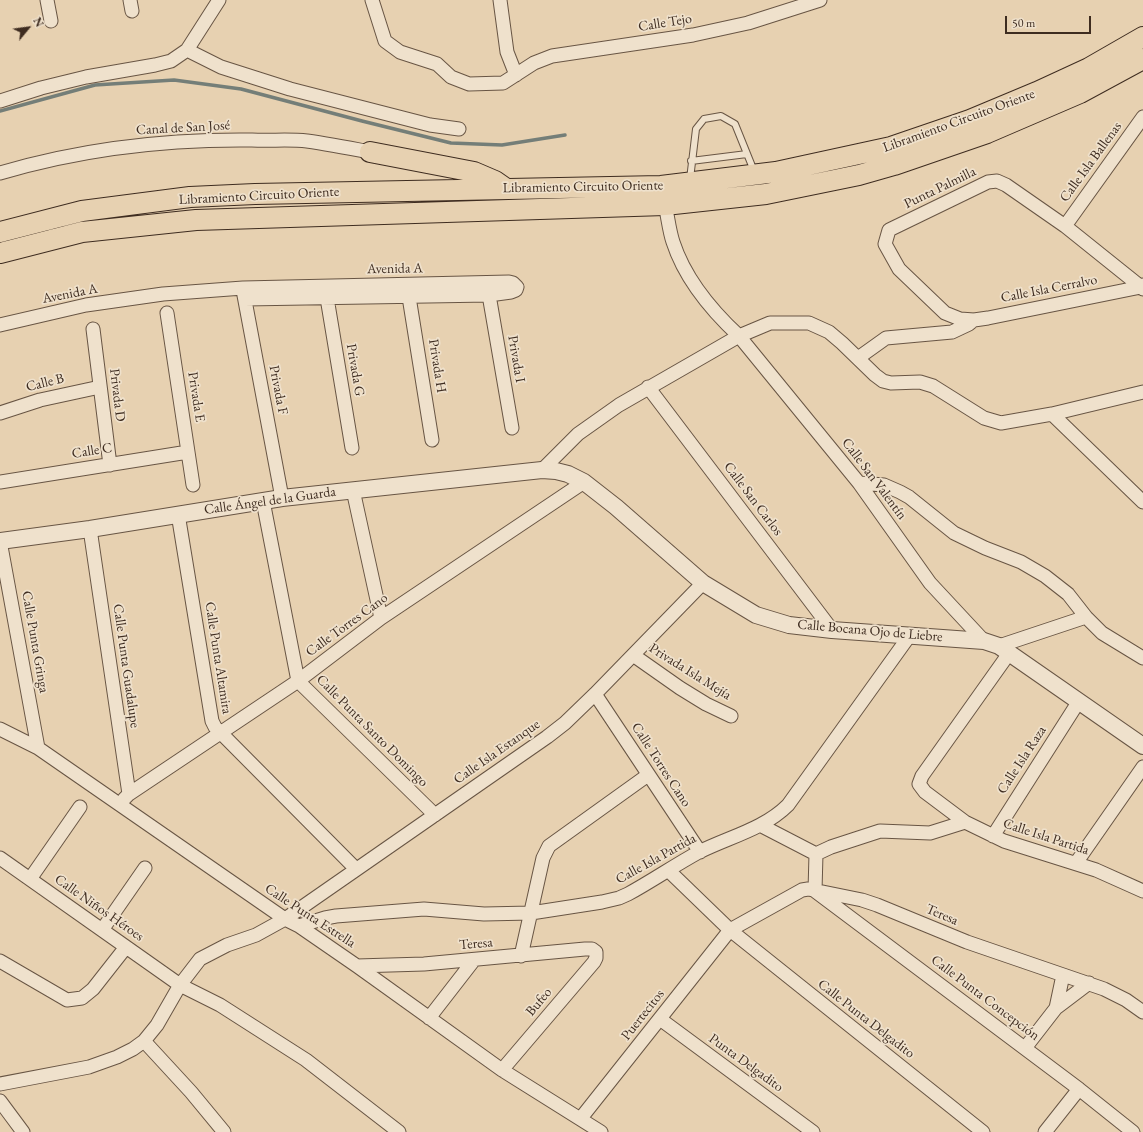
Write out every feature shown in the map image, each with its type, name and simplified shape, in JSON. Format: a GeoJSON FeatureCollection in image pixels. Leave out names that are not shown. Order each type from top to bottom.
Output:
{"type":"FeatureCollection","features":[{"type":"Feature","properties":{"kind":"main road","name":"Libramiento Circuito Oriente"},"geometry":{"type":"LineString","coordinates":[[0,232],[82,211],[190,197],[256,194],[661,186],[776,172],[891,147],[970,120],[1076,74],[1143,37]]}},
{"type":"Feature","properties":{"kind":"main road","name":"Libramiento Circuito Oriente"},"geometry":{"type":"LineString","coordinates":[[0,253],[82,232],[196,220],[665,205],[766,194],[859,175],[894,165],[994,130],[1080,93],[1143,59]]}},
{"type":"Feature","properties":{"kind":"main road"},"geometry":{"type":"LineString","coordinates":[[370,152],[474,172],[495,181],[507,189]]}},
{"type":"Feature","properties":{"kind":"street"},"geometry":{"type":"LineString","coordinates":[[47,0],[51,20]]}},
{"type":"Feature","properties":{"kind":"street"},"geometry":{"type":"LineString","coordinates":[[0,102],[41,88],[86,77],[155,65],[171,60],[187,50],[219,0]]}},
{"type":"Feature","properties":{"kind":"street","name":"Calle Tejo"},"geometry":{"type":"LineString","coordinates":[[372,0],[386,41],[400,52],[437,64],[451,76],[469,84],[504,83],[534,63],[552,56],[693,35],[748,23],[820,0]]}},
{"type":"Feature","properties":{"kind":"street"},"geometry":{"type":"LineString","coordinates":[[500,0],[507,52],[516,75]]}},
{"type":"Feature","properties":{"kind":"street"},"geometry":{"type":"LineString","coordinates":[[187,50],[222,67],[290,90],[430,125],[459,129]]}},
{"type":"Feature","properties":{"kind":"street","name":"Calle Isla Ballenas"},"geometry":{"type":"LineString","coordinates":[[1065,226],[1143,117]]}},
{"type":"Feature","properties":{"kind":"street","name":"Canal de San José"},"geometry":{"type":"LineString","coordinates":[[0,173],[64,158],[121,148],[214,140],[305,141],[370,152]]}},
{"type":"Feature","properties":{"kind":"street","name":"Punta Palmilla"},"geometry":{"type":"LineString","coordinates":[[960,319],[945,313],[899,269],[885,244],[889,230],[988,182],[997,181],[1006,185],[1065,226]]}},
{"type":"Feature","properties":{"kind":"street","name":"Calle San Valentín"},"geometry":{"type":"LineString","coordinates":[[665,205],[673,241],[681,262],[690,279],[704,299],[720,318],[739,336],[859,483],[930,583],[984,641]]}},
{"type":"Feature","properties":{"kind":"street"},"geometry":{"type":"LineString","coordinates":[[1065,226],[1142,287]]}},
{"type":"Feature","properties":{"kind":"street","name":"Avenida A"},"geometry":{"type":"LineString","coordinates":[[0,325],[86,306],[163,294],[244,293],[509,282],[513,283],[517,287],[516,290],[511,292],[488,295],[327,298],[244,293]]}},
{"type":"Feature","properties":{"kind":"street","name":"Calle Isla Cerralvo"},"geometry":{"type":"LineString","coordinates":[[960,319],[974,320],[1142,287]]}},
{"type":"Feature","properties":{"kind":"street","name":"Privada F"},"geometry":{"type":"LineString","coordinates":[[244,293],[282,498]]}},
{"type":"Feature","properties":{"kind":"street","name":"Privada I"},"geometry":{"type":"LineString","coordinates":[[488,295],[512,428]]}},
{"type":"Feature","properties":{"kind":"street","name":"Privada H"},"geometry":{"type":"LineString","coordinates":[[409,296],[432,440]]}},
{"type":"Feature","properties":{"kind":"street","name":"Privada G"},"geometry":{"type":"LineString","coordinates":[[327,298],[352,448]]}},
{"type":"Feature","properties":{"kind":"street","name":"Privada E"},"geometry":{"type":"LineString","coordinates":[[167,313],[193,485]]}},
{"type":"Feature","properties":{"kind":"street"},"geometry":{"type":"LineString","coordinates":[[858,358],[886,338],[952,332],[974,320]]}},
{"type":"Feature","properties":{"kind":"street"},"geometry":{"type":"LineString","coordinates":[[542,470],[578,434],[619,405],[739,336],[770,323],[809,323],[829,332],[858,358],[875,376],[883,381],[891,383],[920,382],[933,386],[984,418],[1001,423],[1052,414],[1143,392]]}},
{"type":"Feature","properties":{"kind":"street","name":"Privada D"},"geometry":{"type":"LineString","coordinates":[[93,329],[110,465]]}},
{"type":"Feature","properties":{"kind":"street","name":"Calle B"},"geometry":{"type":"LineString","coordinates":[[0,413],[40,400],[100,387]]}},
{"type":"Feature","properties":{"kind":"street","name":"Calle San Carlos"},"geometry":{"type":"LineString","coordinates":[[648,388],[832,630]]}},
{"type":"Feature","properties":{"kind":"street"},"geometry":{"type":"LineString","coordinates":[[1052,414],[1143,501]]}},
{"type":"Feature","properties":{"kind":"street","name":"Calle C"},"geometry":{"type":"LineString","coordinates":[[0,482],[188,452]]}},
{"type":"Feature","properties":{"kind":"street","name":"Calle Ángel de la Guarda"},"geometry":{"type":"LineString","coordinates":[[0,541],[90,529],[282,498],[542,470]]}},
{"type":"Feature","properties":{"kind":"street","name":"Calle Bocana Ojo de Liebre"},"geometry":{"type":"LineString","coordinates":[[542,470],[568,474],[584,482],[616,507],[703,583],[756,615],[789,625],[832,630],[984,641],[1004,649],[1143,746]]}},
{"type":"Feature","properties":{"kind":"street","name":"Calle Torres Cano"},"geometry":{"type":"LineString","coordinates":[[129,794],[298,681],[381,618],[584,482]]}},
{"type":"Feature","properties":{"kind":"street"},"geometry":{"type":"LineString","coordinates":[[859,483],[884,485],[900,492],[909,497],[954,533],[985,548],[1020,562],[1046,576],[1068,594],[1086,617],[1102,633],[1143,658]]}},
{"type":"Feature","properties":{"kind":"street"},"geometry":{"type":"LineString","coordinates":[[352,490],[381,618]]}},
{"type":"Feature","properties":{"kind":"street","name":"Calle Punta Santo Domingo"},"geometry":{"type":"LineString","coordinates":[[264,501],[298,681],[435,815]]}},
{"type":"Feature","properties":{"kind":"street","name":"Calle Punta Altamira"},"geometry":{"type":"LineString","coordinates":[[178,514],[212,721],[220,734],[356,869]]}},
{"type":"Feature","properties":{"kind":"street","name":"Calle Punta Guadalupe"},"geometry":{"type":"LineString","coordinates":[[90,529],[129,794]]}},
{"type":"Feature","properties":{"kind":"street","name":"Calle Punta Gringa"},"geometry":{"type":"LineString","coordinates":[[0,541],[38,748]]}},
{"type":"Feature","properties":{"kind":"street","name":"Calle Isla Estanque"},"geometry":{"type":"LineString","coordinates":[[0,1084],[89,1067],[117,1057],[133,1049],[144,1041],[157,1025],[180,985],[200,959],[227,945],[256,935],[285,919],[547,737],[565,723],[595,694],[703,583]]}},
{"type":"Feature","properties":{"kind":"street"},"geometry":{"type":"LineString","coordinates":[[1004,649],[1086,617]]}},
{"type":"Feature","properties":{"kind":"street","name":"Calle Isla Partida"},"geometry":{"type":"LineString","coordinates":[[298,926],[336,916],[424,910],[484,914],[531,913],[619,898],[669,871],[700,852],[760,825],[774,817],[788,805],[910,635]]}},
{"type":"Feature","properties":{"kind":"street","name":"Calle Isla Partida"},"geometry":{"type":"LineString","coordinates":[[1004,649],[922,776],[919,784],[925,792],[965,822],[993,836],[1004,841],[1076,863],[1109,875],[1143,891]]}},
{"type":"Feature","properties":{"kind":"street","name":"Privada Isla Mejía"},"geometry":{"type":"LineString","coordinates":[[633,654],[693,696],[731,716]]}},
{"type":"Feature","properties":{"kind":"street","name":"Calle Torres Cano"},"geometry":{"type":"LineString","coordinates":[[595,694],[648,776],[700,852]]}},
{"type":"Feature","properties":{"kind":"street","name":"Calle Isla Raza"},"geometry":{"type":"LineString","coordinates":[[993,836],[1079,701]]}},
{"type":"Feature","properties":{"kind":"street","name":"Calle Punta Estrella"},"geometry":{"type":"LineString","coordinates":[[0,729],[38,748],[285,919],[298,926],[357,966],[502,1070],[581,1118],[601,1132]]}},
{"type":"Feature","properties":{"kind":"street"},"geometry":{"type":"LineString","coordinates":[[1076,863],[1143,767]]}},
{"type":"Feature","properties":{"kind":"street"},"geometry":{"type":"LineString","coordinates":[[521,956],[543,858],[549,846],[648,776]]}},
{"type":"Feature","properties":{"kind":"street"},"geometry":{"type":"LineString","coordinates":[[119,805],[129,794]]}},
{"type":"Feature","properties":{"kind":"street"},"geometry":{"type":"LineString","coordinates":[[30,879],[80,807]]}},
{"type":"Feature","properties":{"kind":"street"},"geometry":{"type":"LineString","coordinates":[[816,854],[880,831],[930,833],[965,822]]}},
{"type":"Feature","properties":{"kind":"street"},"geometry":{"type":"LineString","coordinates":[[760,825],[816,854]]}},
{"type":"Feature","properties":{"kind":"street"},"geometry":{"type":"LineString","coordinates":[[815,891],[816,854]]}},
{"type":"Feature","properties":{"kind":"street","name":"Calle Niños Héroes"},"geometry":{"type":"LineString","coordinates":[[0,858],[180,985],[220,1005],[306,1060],[400,1132]]}},
{"type":"Feature","properties":{"kind":"street"},"geometry":{"type":"LineString","coordinates":[[102,930],[145,868]]}},
{"type":"Feature","properties":{"kind":"street"},"geometry":{"type":"LineString","coordinates":[[669,871],[730,930]]}},
{"type":"Feature","properties":{"kind":"street","name":"Teresa"},"geometry":{"type":"LineString","coordinates":[[730,930],[802,890],[862,900],[967,942],[1089,983],[1126,1000],[1143,1012]]}},
{"type":"Feature","properties":{"kind":"street","name":"Calle Punta Concepción"},"geometry":{"type":"LineString","coordinates":[[815,891],[1025,1048],[1133,1132]]}},
{"type":"Feature","properties":{"kind":"street","name":"Puertecitos"},"geometry":{"type":"LineString","coordinates":[[581,1118],[730,930]]}},
{"type":"Feature","properties":{"kind":"street","name":"Calle Punta Delgadito"},"geometry":{"type":"LineString","coordinates":[[730,930],[983,1132]]}},
{"type":"Feature","properties":{"kind":"street"},"geometry":{"type":"LineString","coordinates":[[0,961],[67,1000],[82,998],[93,989],[126,947]]}},
{"type":"Feature","properties":{"kind":"street","name":"Teresa"},"geometry":{"type":"LineString","coordinates":[[357,966],[424,964],[585,949],[592,949],[596,952]]}},
{"type":"Feature","properties":{"kind":"street","name":"Bufeo"},"geometry":{"type":"LineString","coordinates":[[502,1070],[594,962],[596,952]]}},
{"type":"Feature","properties":{"kind":"street"},"geometry":{"type":"LineString","coordinates":[[429,1018],[474,960]]}},
{"type":"Feature","properties":{"kind":"street"},"geometry":{"type":"LineString","coordinates":[[1056,1008],[1063,974]]}},
{"type":"Feature","properties":{"kind":"street"},"geometry":{"type":"LineString","coordinates":[[1025,1048],[1056,1008],[1089,983]]}},
{"type":"Feature","properties":{"kind":"street","name":"Punta Delgadito"},"geometry":{"type":"LineString","coordinates":[[660,1019],[813,1132]]}},
{"type":"Feature","properties":{"kind":"street"},"geometry":{"type":"LineString","coordinates":[[144,1041],[191,1092],[224,1132]]}},
{"type":"Feature","properties":{"kind":"street"},"geometry":{"type":"LineString","coordinates":[[1045,1132],[1079,1089]]}},
{"type":"Feature","properties":{"kind":"street"},"geometry":{"type":"LineString","coordinates":[[0,1102],[23,1132]]}},
{"type":"Feature","properties":{"kind":"lane"},"geometry":{"type":"LineString","coordinates":[[689,183],[696,129],[704,119],[721,116],[734,124],[755,174]]}},
{"type":"Feature","properties":{"kind":"lane"},"geometry":{"type":"LineString","coordinates":[[692,161],[747,154]]}},
{"type":"Feature","properties":{"kind":"waterway"},"geometry":{"type":"LineString","coordinates":[[0,111],[95,85],[174,80],[241,89],[451,143],[502,145],[565,135]]}}]}
